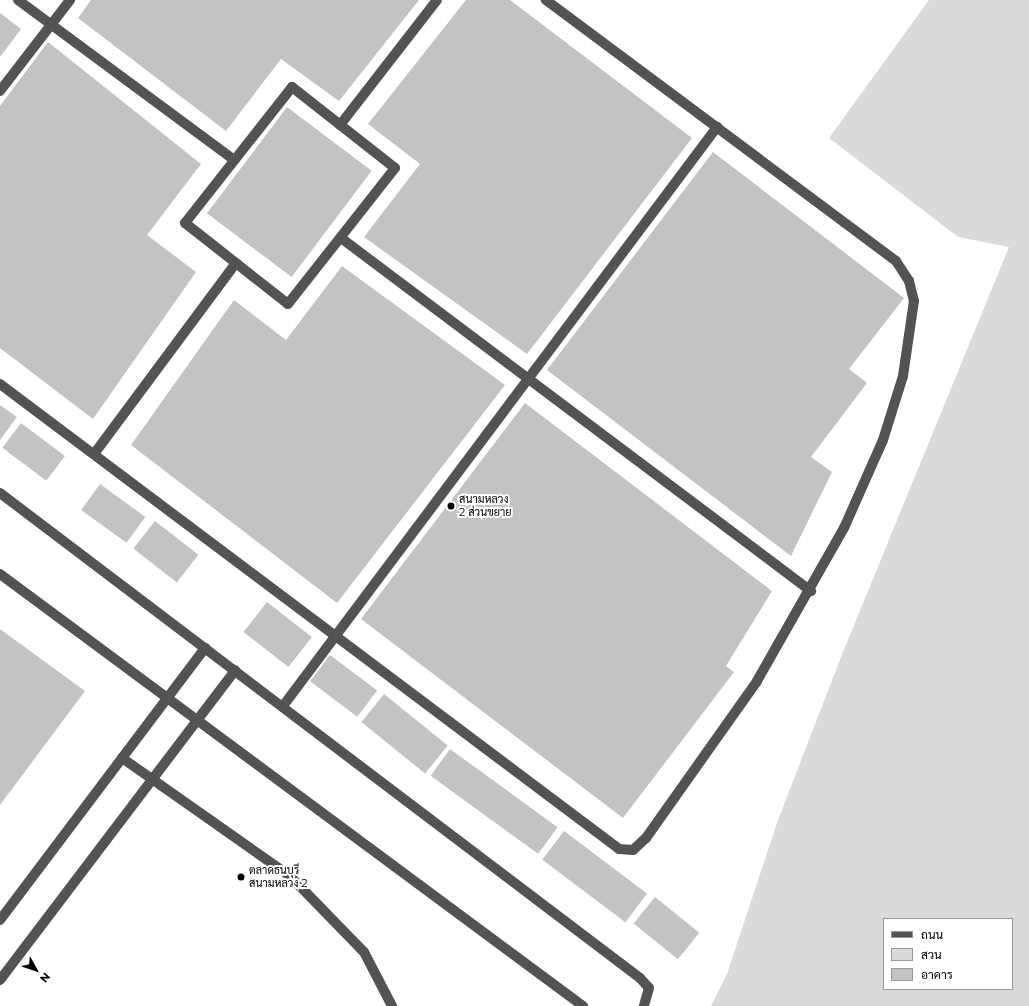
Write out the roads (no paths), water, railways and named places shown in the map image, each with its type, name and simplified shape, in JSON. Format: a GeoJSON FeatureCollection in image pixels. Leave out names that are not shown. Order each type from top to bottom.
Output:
{"type":"FeatureCollection","features":[{"type":"Feature","properties":{"kind":"street"},"geometry":{"type":"LineString","coordinates":[[18,0],[234,160]]}},
{"type":"Feature","properties":{"kind":"street"},"geometry":{"type":"LineString","coordinates":[[0,91],[70,0]]}},
{"type":"Feature","properties":{"kind":"street"},"geometry":{"type":"LineString","coordinates":[[340,125],[437,0]]}},
{"type":"Feature","properties":{"kind":"street"},"geometry":{"type":"LineString","coordinates":[[0,384],[335,634],[619,849],[633,850],[646,838],[708,753],[811,591],[844,528],[883,440],[903,376],[914,302],[909,281],[896,261],[546,0]]}},
{"type":"Feature","properties":{"kind":"street"},"geometry":{"type":"LineString","coordinates":[[292,87],[395,168],[288,304],[185,223],[234,160],[292,87]]}},
{"type":"Feature","properties":{"kind":"street"},"geometry":{"type":"LineString","coordinates":[[283,706],[335,634],[717,127]]}},
{"type":"Feature","properties":{"kind":"street"},"geometry":{"type":"LineString","coordinates":[[341,238],[811,591]]}},
{"type":"Feature","properties":{"kind":"street"},"geometry":{"type":"LineString","coordinates":[[94,454],[236,263]]}},
{"type":"Feature","properties":{"kind":"street"},"geometry":{"type":"LineString","coordinates":[[0,493],[640,978],[649,988],[644,1006]]}},
{"type":"Feature","properties":{"kind":"street"},"geometry":{"type":"LineString","coordinates":[[0,574],[583,1006]]}},
{"type":"Feature","properties":{"kind":"street"},"geometry":{"type":"LineString","coordinates":[[0,920],[205,648]]}},
{"type":"Feature","properties":{"kind":"street"},"geometry":{"type":"LineString","coordinates":[[0,980],[235,670]]}},
{"type":"Feature","properties":{"kind":"street"},"geometry":{"type":"LineString","coordinates":[[122,758],[290,876],[364,952],[392,1006]]}},
{"type":"Feature","properties":{"kind":"place","name":"สนามหลวง 2 ส่วนขยาย"},"geometry":{"type":"Point","coordinates":[451,506]}},
{"type":"Feature","properties":{"kind":"place","name":"ตลาดธนบุรี สนามหลวง 2"},"geometry":{"type":"Point","coordinates":[241,877]}}]}
